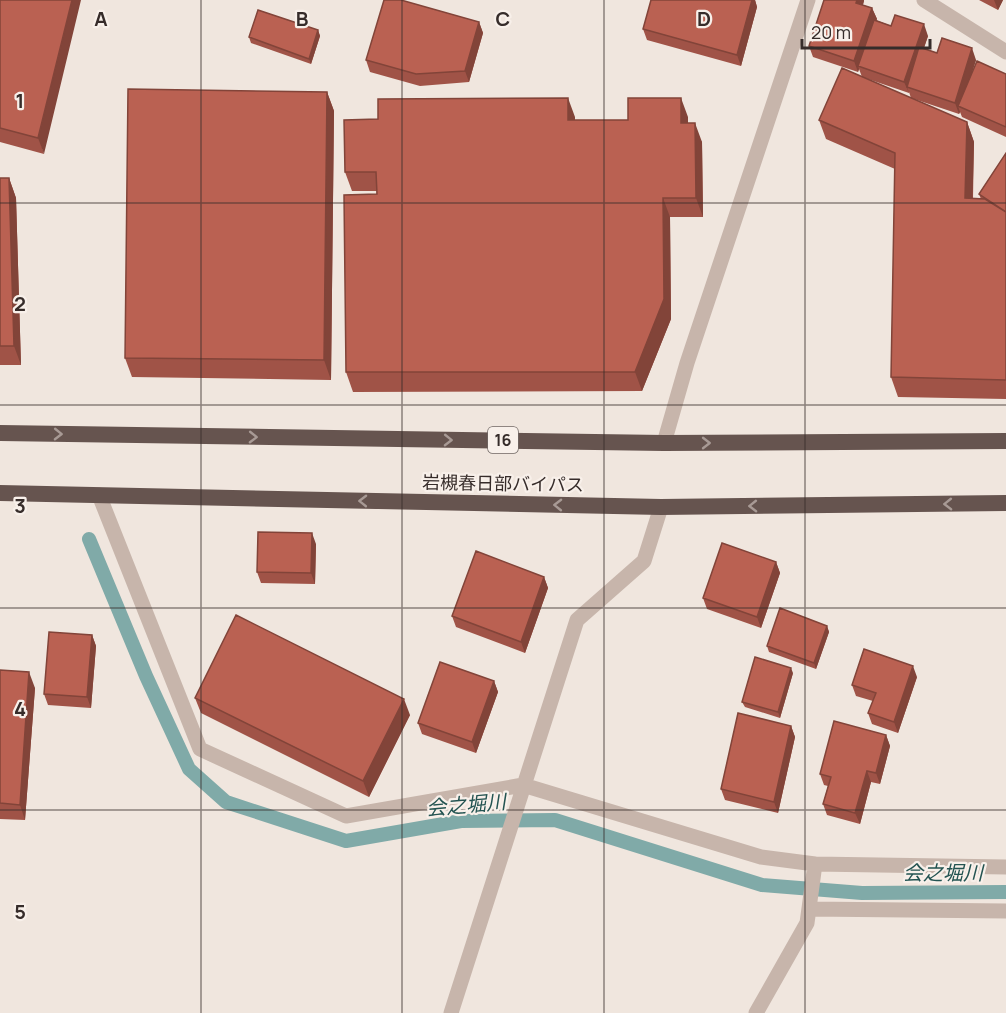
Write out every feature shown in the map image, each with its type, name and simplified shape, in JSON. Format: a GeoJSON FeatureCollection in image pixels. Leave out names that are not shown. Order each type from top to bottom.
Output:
{"type":"FeatureCollection","features":[{"type":"Feature","properties":{"kind":"highway","name":"16"},"geometry":{"type":"LineString","coordinates":[[0,433],[664,443],[1006,441]]}},
{"type":"Feature","properties":{"kind":"highway","name":"岩槻春日部バイパス"},"geometry":{"type":"LineString","coordinates":[[0,493],[661,507],[1006,503]]}},
{"type":"Feature","properties":{"kind":"street"},"geometry":{"type":"LineString","coordinates":[[664,443],[687,363],[808,0]]}},
{"type":"Feature","properties":{"kind":"street"},"geometry":{"type":"LineString","coordinates":[[924,0],[1006,52]]}},
{"type":"Feature","properties":{"kind":"street"},"geometry":{"type":"LineString","coordinates":[[99,495],[200,750],[346,816],[523,785],[761,857],[815,864],[1006,867]]}},
{"type":"Feature","properties":{"kind":"street"},"geometry":{"type":"LineString","coordinates":[[450,1013],[577,620],[644,561],[661,507]]}},
{"type":"Feature","properties":{"kind":"street"},"geometry":{"type":"LineString","coordinates":[[756,1013],[807,923],[815,864]]}},
{"type":"Feature","properties":{"kind":"street"},"geometry":{"type":"LineString","coordinates":[[809,909],[1006,911]]}},
{"type":"Feature","properties":{"kind":"building"},"geometry":{"type":"Polygon","coordinates":[[[0,0],[72,0],[38,138],[0,128],[0,0]]]}},
{"type":"Feature","properties":{"kind":"building"},"geometry":{"type":"Polygon","coordinates":[[[384,0],[401,0],[479,22],[465,71],[416,74],[366,60],[384,0]]]}},
{"type":"Feature","properties":{"kind":"building"},"geometry":{"type":"Polygon","coordinates":[[[651,0],[752,0],[737,55],[643,29],[651,0]]]}},
{"type":"Feature","properties":{"kind":"building"},"geometry":{"type":"Polygon","coordinates":[[[824,0],[857,0],[856,3],[872,8],[854,61],[809,46],[824,0]]]}},
{"type":"Feature","properties":{"kind":"building"},"geometry":{"type":"Polygon","coordinates":[[[258,10],[318,30],[309,59],[249,37],[258,10]]]}},
{"type":"Feature","properties":{"kind":"building"},"geometry":{"type":"Polygon","coordinates":[[[895,15],[924,24],[904,82],[858,66],[874,20],[891,26],[895,15]]]}},
{"type":"Feature","properties":{"kind":"building"},"geometry":{"type":"Polygon","coordinates":[[[942,38],[972,48],[955,103],[907,87],[919,47],[937,53],[942,38]]]}},
{"type":"Feature","properties":{"kind":"building"},"geometry":{"type":"Polygon","coordinates":[[[977,61],[1006,74],[1006,127],[958,106],[977,61]]]}},
{"type":"Feature","properties":{"kind":"building"},"geometry":{"type":"Polygon","coordinates":[[[842,68],[967,122],[965,198],[985,199],[1006,212],[1006,380],[891,377],[895,153],[819,120],[842,68]]]}},
{"type":"Feature","properties":{"kind":"building"},"geometry":{"type":"Polygon","coordinates":[[[128,89],[327,92],[324,360],[125,358],[128,89]]]}},
{"type":"Feature","properties":{"kind":"building"},"geometry":{"type":"Polygon","coordinates":[[[568,98],[568,120],[628,120],[628,98],[681,98],[681,123],[695,123],[696,198],[663,198],[664,299],[635,372],[346,372],[344,195],[377,194],[376,172],[345,172],[344,120],[378,119],[378,99],[568,98]]]}},
{"type":"Feature","properties":{"kind":"building"},"geometry":{"type":"Polygon","coordinates":[[[1006,153],[1006,212],[979,194],[1006,153]]]}},
{"type":"Feature","properties":{"kind":"building"},"geometry":{"type":"Polygon","coordinates":[[[0,178],[9,178],[14,346],[0,346],[0,178]]]}},
{"type":"Feature","properties":{"kind":"building"},"geometry":{"type":"Polygon","coordinates":[[[258,532],[312,533],[311,573],[257,572],[258,532]]]}},
{"type":"Feature","properties":{"kind":"building"},"geometry":{"type":"Polygon","coordinates":[[[722,543],[776,562],[757,617],[703,598],[722,543]]]}},
{"type":"Feature","properties":{"kind":"building"},"geometry":{"type":"Polygon","coordinates":[[[476,551],[544,577],[521,642],[452,616],[476,551]]]}},
{"type":"Feature","properties":{"kind":"building"},"geometry":{"type":"Polygon","coordinates":[[[780,608],[827,626],[814,663],[767,646],[780,608]]]}},
{"type":"Feature","properties":{"kind":"building"},"geometry":{"type":"Polygon","coordinates":[[[236,615],[404,699],[363,781],[195,698],[236,615]]]}},
{"type":"Feature","properties":{"kind":"building"},"geometry":{"type":"Polygon","coordinates":[[[49,632],[92,635],[87,697],[44,694],[49,632]]]}},
{"type":"Feature","properties":{"kind":"building"},"geometry":{"type":"Polygon","coordinates":[[[864,649],[913,666],[894,722],[868,713],[876,693],[852,685],[864,649]]]}},
{"type":"Feature","properties":{"kind":"building"},"geometry":{"type":"Polygon","coordinates":[[[755,657],[791,668],[778,712],[742,702],[755,657]]]}},
{"type":"Feature","properties":{"kind":"building"},"geometry":{"type":"Polygon","coordinates":[[[440,662],[494,681],[472,742],[418,723],[440,662]]]}},
{"type":"Feature","properties":{"kind":"building"},"geometry":{"type":"Polygon","coordinates":[[[0,670],[29,672],[20,805],[0,803],[0,670]]]}},
{"type":"Feature","properties":{"kind":"building"},"geometry":{"type":"Polygon","coordinates":[[[738,713],[791,726],[774,802],[721,789],[738,713]]]}},
{"type":"Feature","properties":{"kind":"building"},"geometry":{"type":"Polygon","coordinates":[[[834,721],[886,735],[876,773],[867,771],[855,813],[823,804],[831,777],[820,774],[834,721]]]}},
{"type":"Feature","properties":{"kind":"waterway","name":"会之堀川"},"geometry":{"type":"LineString","coordinates":[[89,539],[146,676],[189,769],[226,802],[346,841],[461,821],[555,820],[762,885],[862,893],[1006,892]]}}]}
